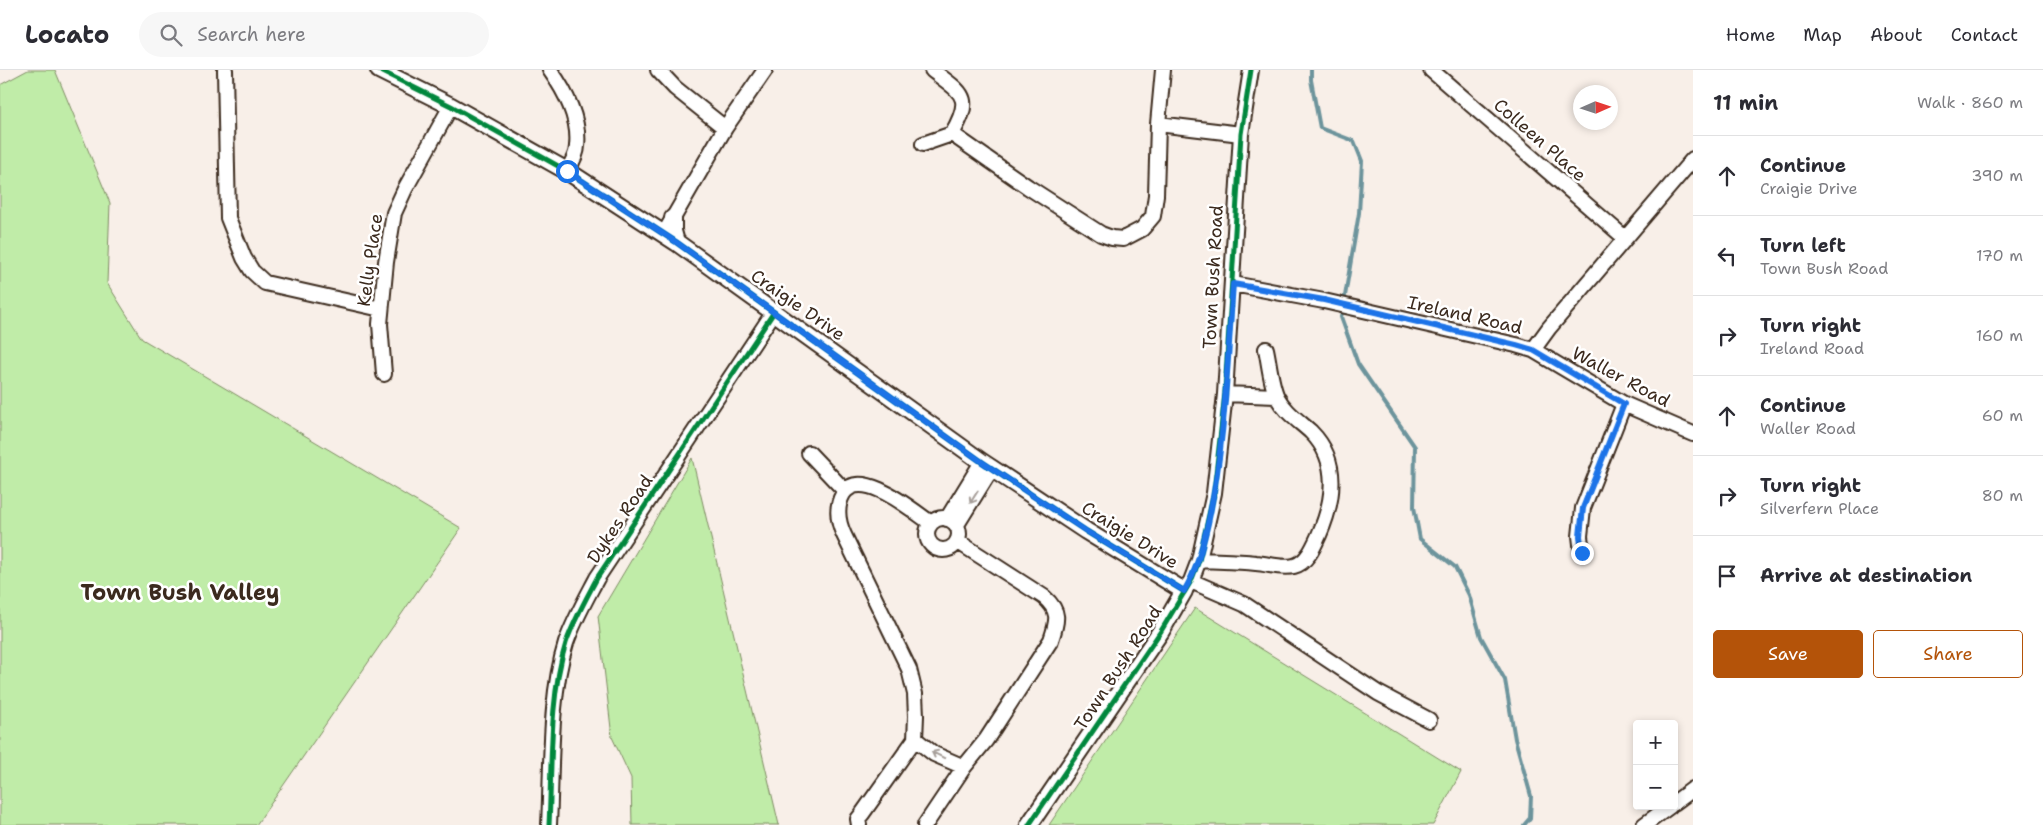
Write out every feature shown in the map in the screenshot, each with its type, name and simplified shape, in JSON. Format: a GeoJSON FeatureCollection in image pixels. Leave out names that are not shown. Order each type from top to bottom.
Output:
{"type":"FeatureCollection","features":[{"type":"Feature","properties":{"kind":"street"},"geometry":{"type":"LineString","coordinates":[[225,70],[228,218],[244,258],[252,271],[265,283],[381,309]]}},
{"type":"Feature","properties":{"kind":"street","name":"Craigie Drive"},"geometry":{"type":"LineString","coordinates":[[378,70],[451,106],[567,171],[669,238],[987,465],[1086,531],[1187,586]]}},
{"type":"Feature","properties":{"kind":"street"},"geometry":{"type":"LineString","coordinates":[[550,70],[567,97],[575,123],[578,146],[567,171]]}},
{"type":"Feature","properties":{"kind":"street"},"geometry":{"type":"LineString","coordinates":[[669,238],[673,231],[673,218],[725,128],[765,70]]}},
{"type":"Feature","properties":{"kind":"street"},"geometry":{"type":"LineString","coordinates":[[923,144],[952,134],[964,109],[964,98],[932,70]]}},
{"type":"Feature","properties":{"kind":"street"},"geometry":{"type":"LineString","coordinates":[[952,134],[1028,188],[1101,234],[1123,239],[1142,229],[1153,216],[1156,195],[1158,124],[1163,70]]}},
{"type":"Feature","properties":{"kind":"street","name":"Town Bush Road"},"geometry":{"type":"LineString","coordinates":[[1029,825],[1161,631],[1187,586],[1199,560],[1214,493],[1225,394],[1241,134],[1250,70]]}},
{"type":"Feature","properties":{"kind":"street","name":"Colleen Place"},"geometry":{"type":"LineString","coordinates":[[1431,70],[1625,238]]}},
{"type":"Feature","properties":{"kind":"street"},"geometry":{"type":"LineString","coordinates":[[666,73],[675,88],[725,128]]}},
{"type":"Feature","properties":{"kind":"street","name":"Kelly Place"},"geometry":{"type":"LineString","coordinates":[[384,374],[380,324],[386,262],[394,213],[404,189],[451,106]]}},
{"type":"Feature","properties":{"kind":"street"},"geometry":{"type":"LineString","coordinates":[[1158,124],[1241,134]]}},
{"type":"Feature","properties":{"kind":"street","name":"Ireland Road"},"geometry":{"type":"LineString","coordinates":[[1233,284],[1324,300],[1533,350],[1549,328],[1693,159]]}},
{"type":"Feature","properties":{"kind":"street","name":"Dykes Road"},"geometry":{"type":"LineString","coordinates":[[549,825],[554,714],[561,664],[574,623],[597,578],[774,312]]}},
{"type":"Feature","properties":{"kind":"street"},"geometry":{"type":"LineString","coordinates":[[1199,560],[1257,563],[1282,568],[1295,566],[1303,562],[1315,544],[1331,504],[1333,476],[1324,452],[1311,432],[1301,425],[1276,396],[1266,349]]}},
{"type":"Feature","properties":{"kind":"street","name":"Waller Road"},"geometry":{"type":"LineString","coordinates":[[1533,350],[1624,404],[1693,434]]}},
{"type":"Feature","properties":{"kind":"street"},"geometry":{"type":"LineString","coordinates":[[1225,394],[1276,396]]}},
{"type":"Feature","properties":{"kind":"street"},"geometry":{"type":"LineString","coordinates":[[1582,553],[1580,536],[1583,508],[1624,404]]}},
{"type":"Feature","properties":{"kind":"street"},"geometry":{"type":"LineString","coordinates":[[809,453],[845,492]]}},
{"type":"Feature","properties":{"kind":"street"},"geometry":{"type":"LineString","coordinates":[[952,522],[987,465]]}},
{"type":"Feature","properties":{"kind":"street"},"geometry":{"type":"LineString","coordinates":[[859,825],[858,819],[915,739],[915,701],[909,669],[838,522],[838,507],[845,492],[855,485],[863,484],[874,487],[931,523]]}},
{"type":"Feature","properties":{"kind":"street"},"geometry":{"type":"LineString","coordinates":[[941,518],[952,522],[959,532],[957,541],[948,549],[934,547],[928,538],[931,523],[941,518]]}},
{"type":"Feature","properties":{"kind":"street"},"geometry":{"type":"LineString","coordinates":[[925,825],[964,767],[986,740],[1051,640],[1056,626],[1057,614],[1052,604],[1044,597],[957,541]]}},
{"type":"Feature","properties":{"kind":"street"},"geometry":{"type":"LineString","coordinates":[[1187,586],[1244,604],[1378,693],[1429,720]]}},
{"type":"Feature","properties":{"kind":"street"},"geometry":{"type":"LineString","coordinates":[[915,739],[934,754],[964,767]]}},
{"type":"Feature","properties":{"kind":"street"},"geometry":{"type":"LineString","coordinates":[[1678,800],[1693,789]]}},
{"type":"Feature","properties":{"kind":"street"},"geometry":{"type":"LineString","coordinates":[[1644,825],[1665,810]]}},
{"type":"Feature","properties":{"kind":"green space"},"geometry":{"type":"Polygon","coordinates":[[[28,70],[55,70],[110,203],[107,283],[142,339],[461,528],[256,825],[0,825],[0,85],[28,70]]]}},
{"type":"Feature","properties":{"kind":"green space"},"geometry":{"type":"Polygon","coordinates":[[[692,458],[779,825],[632,825],[631,778],[612,737],[598,616],[692,458]]]}},
{"type":"Feature","properties":{"kind":"green space"},"geometry":{"type":"Polygon","coordinates":[[[1195,608],[1461,772],[1433,825],[1049,825],[1195,608]]]}},
{"type":"Feature","properties":{"kind":"waterway"},"geometry":{"type":"LineString","coordinates":[[1311,70],[1311,80],[1320,128],[1354,141],[1362,161],[1359,213],[1344,302]]}},
{"type":"Feature","properties":{"kind":"waterway"},"geometry":{"type":"LineString","coordinates":[[1343,309],[1341,317],[1358,364],[1415,447],[1414,507],[1420,539],[1455,567],[1469,595],[1481,637],[1505,680],[1515,739],[1531,796],[1530,818],[1524,825]]}},
{"type":"Feature","properties":{"kind":"cycle path"},"geometry":{"type":"LineString","coordinates":[[379,70],[451,106],[567,171],[676,242],[982,462],[1086,531],[1184,591]]}},
{"type":"Feature","properties":{"kind":"cycle path"},"geometry":{"type":"LineString","coordinates":[[1029,825],[1161,631],[1191,581],[1199,560],[1214,493],[1225,394],[1241,134],[1251,70]]}},
{"type":"Feature","properties":{"kind":"cycle path"},"geometry":{"type":"LineString","coordinates":[[549,825],[552,733],[557,686],[566,643],[580,610],[597,578],[774,312]]}},
{"type":"Feature","properties":{"kind":"district","name":"Town Bush Valley"},"geometry":{"type":"Point","coordinates":[180,592]}},
{"type":"Feature","properties":{"kind":"route"},"geometry":{"type":"LineString","coordinates":[[567,171],[676,242],[982,462],[1086,531],[1184,591],[1199,560],[1214,493],[1225,394],[1233,284],[1324,300],[1533,350],[1624,404],[1586,496],[1580,520],[1582,553]]}}]}
